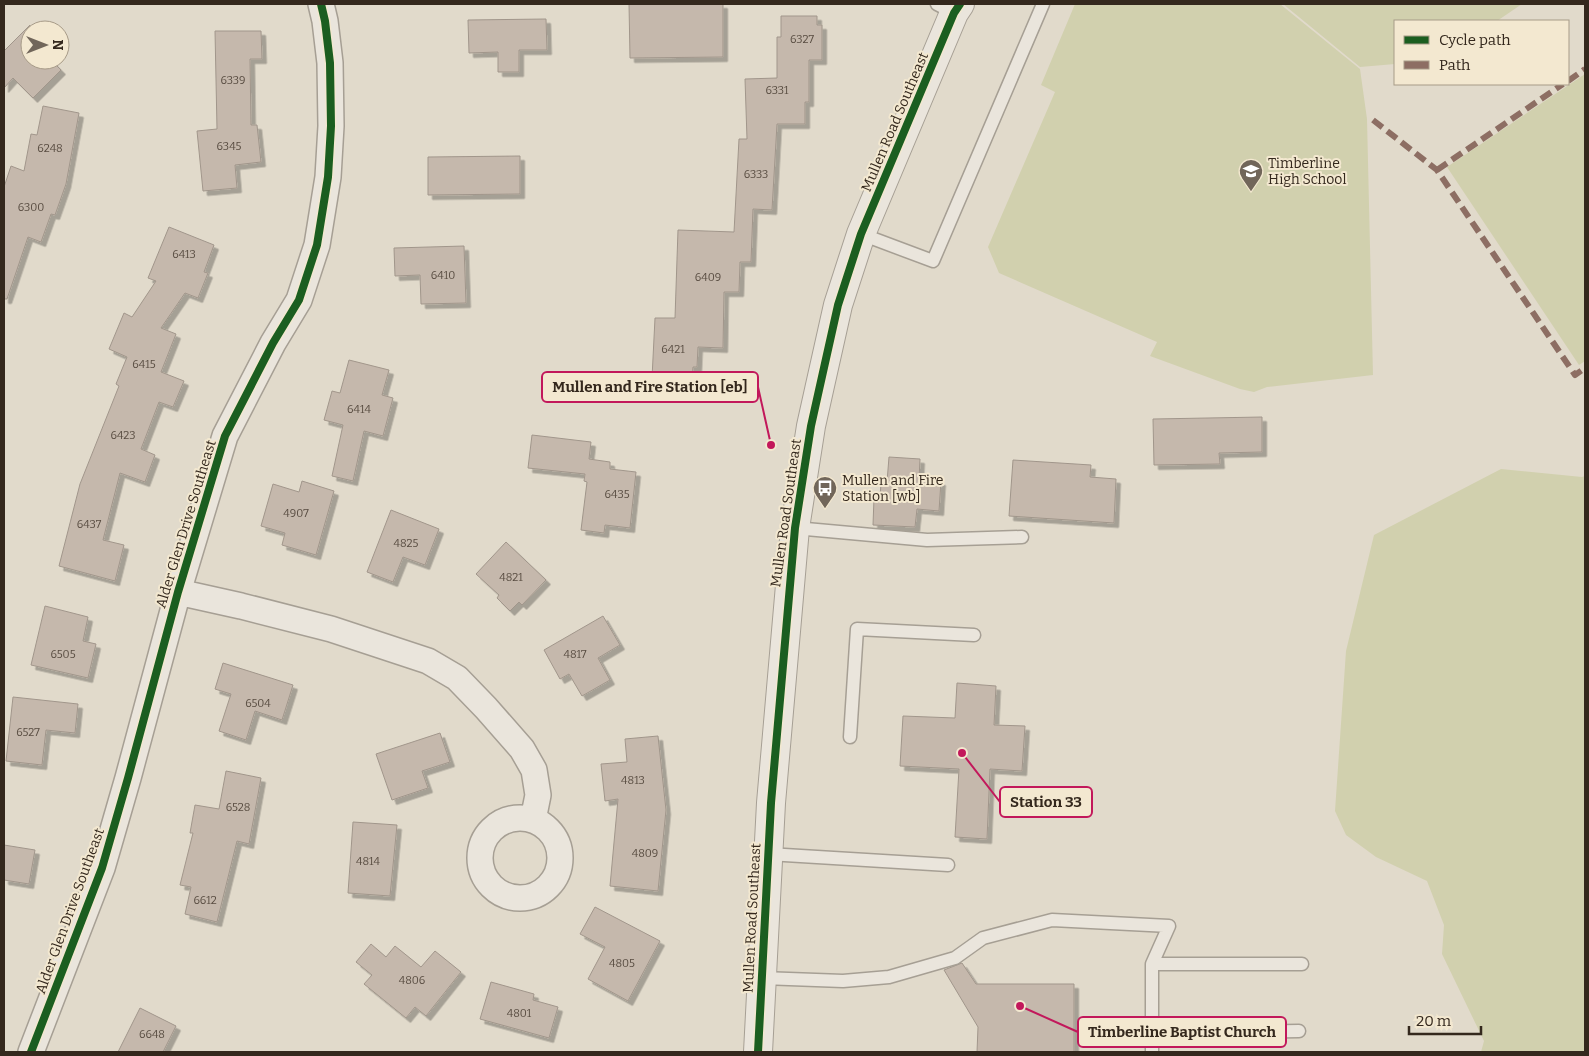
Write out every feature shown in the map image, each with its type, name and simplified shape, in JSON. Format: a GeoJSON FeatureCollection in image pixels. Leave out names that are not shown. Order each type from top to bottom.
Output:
{"type":"FeatureCollection","features":[{"type":"Feature","properties":{"kind":"street","name":"Alder Glen Drive Southeast"},"geometry":{"type":"LineString","coordinates":[[31,1052],[102,868],[178,592],[225,436],[272,343],[298,300],[317,245],[328,177],[331,126],[330,63],[321,4]]}},
{"type":"Feature","properties":{"kind":"street","name":"Mullen Road Southeast"},"geometry":{"type":"LineString","coordinates":[[758,1052],[776,733],[795,528],[811,426],[838,304],[861,234],[950,7]]}},
{"type":"Feature","properties":{"kind":"street"},"geometry":{"type":"LineString","coordinates":[[178,592],[331,629],[428,661],[457,678],[522,749],[534,770],[538,795],[533,820]]}},
{"type":"Feature","properties":{"kind":"lane"},"geometry":{"type":"LineString","coordinates":[[861,234],[933,261],[1043,4]]}},
{"type":"Feature","properties":{"kind":"lane"},"geometry":{"type":"LineString","coordinates":[[795,528],[927,540],[1022,537]]}},
{"type":"Feature","properties":{"kind":"lane"},"geometry":{"type":"LineString","coordinates":[[850,737],[857,629],[974,636]]}},
{"type":"Feature","properties":{"kind":"lane"},"geometry":{"type":"LineString","coordinates":[[768,854],[948,866]]}},
{"type":"Feature","properties":{"kind":"lane"},"geometry":{"type":"LineString","coordinates":[[762,978],[843,981],[889,977],[955,958],[983,938],[1052,920],[1169,926],[1152,964],[1152,1052]]}},
{"type":"Feature","properties":{"kind":"lane"},"geometry":{"type":"LineString","coordinates":[[1152,964],[1302,964]]}},
{"type":"Feature","properties":{"kind":"lane"},"geometry":{"type":"LineString","coordinates":[[1152,1033],[1299,1031]]}},
{"type":"Feature","properties":{"kind":"green space"},"geometry":{"type":"Polygon","coordinates":[[[1075,4],[1280,4],[1360,69],[1367,119],[1373,375],[1267,387],[1254,392],[1240,389],[1150,356],[1157,342],[999,273],[988,247],[1055,92],[1041,85],[1075,4]]]}},
{"type":"Feature","properties":{"kind":"green space"},"geometry":{"type":"Polygon","coordinates":[[[1283,4],[1522,4],[1498,20],[1394,20],[1394,64],[1360,67],[1283,4]]]}},
{"type":"Feature","properties":{"kind":"green space"},"geometry":{"type":"Polygon","coordinates":[[[1585,74],[1585,361],[1579,365],[1447,167],[1585,74]]]}},
{"type":"Feature","properties":{"kind":"green space"},"geometry":{"type":"Polygon","coordinates":[[[1501,469],[1585,476],[1585,1052],[1481,1052],[1484,1041],[1442,954],[1444,925],[1427,881],[1376,857],[1346,835],[1335,811],[1346,651],[1374,535],[1501,469]]]}},
{"type":"Feature","properties":{"kind":"building"},"geometry":{"type":"Polygon","coordinates":[[[629,4],[723,4],[723,57],[630,58],[629,4]]]}},
{"type":"Feature","properties":{"kind":"building"},"geometry":{"type":"Polygon","coordinates":[[[781,16],[817,16],[817,25],[822,25],[822,60],[809,60],[809,102],[805,102],[805,124],[777,124],[772,210],[753,209],[751,262],[740,262],[739,292],[724,292],[723,348],[698,347],[697,367],[693,367],[692,380],[652,378],[655,318],[675,318],[678,230],[734,232],[739,139],[747,139],[745,79],[777,78],[777,37],[781,37],[781,16]]]}},
{"type":"Feature","properties":{"kind":"building"},"geometry":{"type":"Polygon","coordinates":[[[546,19],[547,50],[519,50],[519,72],[498,72],[498,52],[469,53],[468,20],[546,19]]]}},
{"type":"Feature","properties":{"kind":"building"},"geometry":{"type":"Polygon","coordinates":[[[215,31],[261,31],[262,59],[250,59],[251,125],[257,125],[261,162],[235,165],[237,188],[203,191],[197,131],[217,129],[215,31]]]}},
{"type":"Feature","properties":{"kind":"building"},"geometry":{"type":"Polygon","coordinates":[[[20,35],[20,70],[61,70],[33,98],[13,78],[4,88],[4,51],[20,35]]]}},
{"type":"Feature","properties":{"kind":"building"},"geometry":{"type":"Polygon","coordinates":[[[43,106],[79,113],[66,184],[55,215],[51,214],[41,242],[28,237],[7,299],[4,299],[4,187],[11,166],[24,171],[31,134],[37,135],[43,106]]]}},
{"type":"Feature","properties":{"kind":"building"},"geometry":{"type":"Polygon","coordinates":[[[520,156],[520,194],[428,195],[428,157],[520,156]]]}},
{"type":"Feature","properties":{"kind":"building"},"geometry":{"type":"Polygon","coordinates":[[[169,227],[214,245],[204,272],[208,273],[198,298],[185,293],[161,328],[176,334],[161,372],[184,381],[173,407],[159,402],[141,449],[155,455],[145,482],[120,473],[103,540],[124,545],[115,581],[59,566],[80,484],[119,386],[116,384],[127,357],[109,349],[124,313],[132,317],[156,281],[148,278],[169,227]]]}},
{"type":"Feature","properties":{"kind":"building"},"geometry":{"type":"Polygon","coordinates":[[[464,246],[466,303],[421,304],[420,275],[395,276],[394,248],[464,246]]]}},
{"type":"Feature","properties":{"kind":"building"},"geometry":{"type":"Polygon","coordinates":[[[349,360],[389,370],[382,395],[393,398],[383,436],[364,431],[353,481],[332,476],[343,425],[324,420],[332,391],[340,393],[349,360]]]}},
{"type":"Feature","properties":{"kind":"building"},"geometry":{"type":"Polygon","coordinates":[[[1262,417],[1262,452],[1219,453],[1220,464],[1154,465],[1153,419],[1262,417]]]}},
{"type":"Feature","properties":{"kind":"building"},"geometry":{"type":"Polygon","coordinates":[[[532,435],[591,442],[589,459],[610,462],[610,469],[636,472],[630,528],[605,525],[604,533],[581,530],[587,482],[584,481],[585,474],[528,468],[532,435]]]}},
{"type":"Feature","properties":{"kind":"building"},"geometry":{"type":"Polygon","coordinates":[[[889,457],[920,459],[919,480],[941,481],[939,511],[917,509],[915,527],[873,525],[874,498],[880,498],[881,482],[887,482],[889,457]]]}},
{"type":"Feature","properties":{"kind":"building"},"geometry":{"type":"Polygon","coordinates":[[[1013,460],[1091,465],[1090,477],[1116,479],[1114,523],[1009,516],[1013,460]]]}},
{"type":"Feature","properties":{"kind":"building"},"geometry":{"type":"Polygon","coordinates":[[[302,481],[334,491],[316,555],[282,545],[285,533],[261,526],[273,484],[299,492],[302,481]]]}},
{"type":"Feature","properties":{"kind":"building"},"geometry":{"type":"Polygon","coordinates":[[[391,510],[439,529],[425,565],[403,557],[393,582],[367,572],[391,510]]]}},
{"type":"Feature","properties":{"kind":"building"},"geometry":{"type":"Polygon","coordinates":[[[506,542],[546,580],[522,605],[519,602],[510,611],[497,598],[499,595],[476,574],[506,542]]]}},
{"type":"Feature","properties":{"kind":"building"},"geometry":{"type":"Polygon","coordinates":[[[45,606],[88,617],[83,641],[96,644],[88,678],[31,665],[45,606]]]}},
{"type":"Feature","properties":{"kind":"building"},"geometry":{"type":"Polygon","coordinates":[[[603,616],[620,645],[598,658],[610,680],[582,696],[569,674],[560,679],[544,650],[603,616]]]}},
{"type":"Feature","properties":{"kind":"building"},"geometry":{"type":"Polygon","coordinates":[[[223,663],[293,685],[282,720],[255,711],[246,740],[219,731],[231,694],[215,689],[223,663]]]}},
{"type":"Feature","properties":{"kind":"building"},"geometry":{"type":"Polygon","coordinates":[[[957,683],[996,686],[994,725],[1025,726],[1022,771],[990,769],[987,839],[955,837],[959,769],[900,766],[903,716],[955,718],[957,683]]]}},
{"type":"Feature","properties":{"kind":"building"},"geometry":{"type":"Polygon","coordinates":[[[13,697],[78,704],[75,733],[46,730],[42,765],[6,761],[13,697]]]}},
{"type":"Feature","properties":{"kind":"building"},"geometry":{"type":"Polygon","coordinates":[[[440,733],[450,762],[422,771],[428,788],[392,800],[376,754],[440,733]]]}},
{"type":"Feature","properties":{"kind":"building"},"geometry":{"type":"Polygon","coordinates":[[[658,736],[666,810],[658,891],[610,886],[618,799],[605,801],[601,764],[627,762],[625,739],[658,736]]]}},
{"type":"Feature","properties":{"kind":"building"},"geometry":{"type":"Polygon","coordinates":[[[226,771],[261,778],[249,844],[237,841],[217,922],[185,914],[191,887],[180,885],[193,833],[190,833],[195,805],[219,809],[226,771]]]}},
{"type":"Feature","properties":{"kind":"building"},"geometry":{"type":"Polygon","coordinates":[[[353,822],[397,825],[390,896],[348,893],[353,822]]]}},
{"type":"Feature","properties":{"kind":"building"},"geometry":{"type":"Polygon","coordinates":[[[4,845],[35,850],[29,884],[4,880],[4,845]]]}},
{"type":"Feature","properties":{"kind":"building"},"geometry":{"type":"Polygon","coordinates":[[[595,907],[660,941],[628,1001],[588,979],[605,947],[580,934],[595,907]]]}},
{"type":"Feature","properties":{"kind":"building"},"geometry":{"type":"Polygon","coordinates":[[[371,944],[386,957],[395,946],[421,967],[435,951],[461,972],[426,1016],[415,1007],[406,1018],[364,984],[372,975],[356,962],[371,944]]]}},
{"type":"Feature","properties":{"kind":"building"},"geometry":{"type":"Polygon","coordinates":[[[962,963],[976,984],[1074,984],[1074,1052],[977,1052],[978,1027],[944,970],[962,963]]]}},
{"type":"Feature","properties":{"kind":"building"},"geometry":{"type":"Polygon","coordinates":[[[491,982],[534,994],[533,1000],[558,1007],[549,1038],[480,1019],[491,982]]]}},
{"type":"Feature","properties":{"kind":"building"},"geometry":{"type":"Polygon","coordinates":[[[140,1008],[176,1026],[163,1052],[118,1052],[140,1008]]]}},
{"type":"Feature","properties":{"kind":"marked path"},"geometry":{"type":"LineString","coordinates":[[1569,80],[1585,69]]}},
{"type":"Feature","properties":{"kind":"marked path"},"geometry":{"type":"LineString","coordinates":[[1437,170],[1562,85]]}},
{"type":"Feature","properties":{"kind":"marked path"},"geometry":{"type":"LineString","coordinates":[[1373,120],[1437,170],[1575,375],[1585,368]]}},
{"type":"Feature","properties":{"kind":"cycle path"},"geometry":{"type":"LineString","coordinates":[[31,1052],[102,868],[178,592],[225,436],[273,343],[299,300],[317,245],[328,177],[331,126],[330,63],[321,4]]}},
{"type":"Feature","properties":{"kind":"cycle path"},"geometry":{"type":"LineString","coordinates":[[758,1052],[771,803],[795,528],[811,426],[838,305],[861,234],[954,13],[960,4]]}},
{"type":"Feature","properties":{"kind":"place","name":"Timberline High School"},"geometry":{"type":"Point","coordinates":[1251,192]}},
{"type":"Feature","properties":{"kind":"place","name":"Mullen and Fire Station [eb]"},"geometry":{"type":"Point","coordinates":[771,445]}},
{"type":"Feature","properties":{"kind":"place","name":"Mullen and Fire Station [wb]"},"geometry":{"type":"Point","coordinates":[825,509]}},
{"type":"Feature","properties":{"kind":"place","name":"Station 33"},"geometry":{"type":"Point","coordinates":[962,753]}},
{"type":"Feature","properties":{"kind":"place","name":"Timberline Baptist Church"},"geometry":{"type":"Point","coordinates":[1020,1006]}}]}
